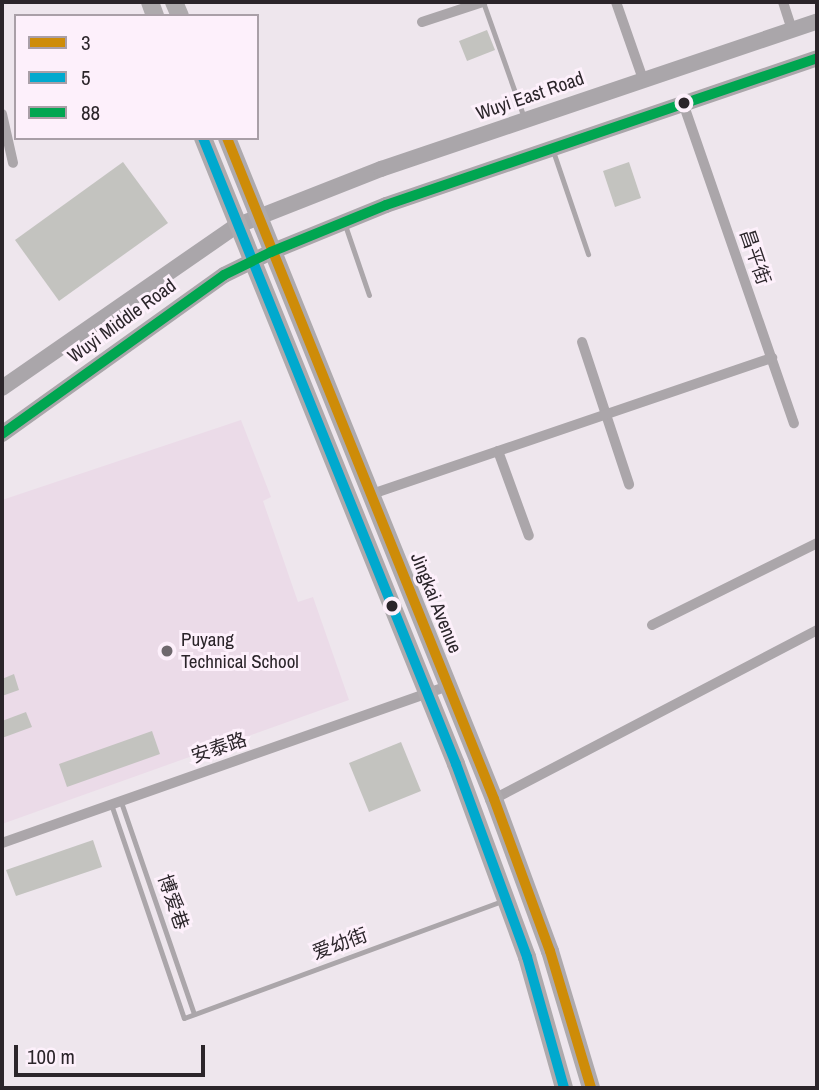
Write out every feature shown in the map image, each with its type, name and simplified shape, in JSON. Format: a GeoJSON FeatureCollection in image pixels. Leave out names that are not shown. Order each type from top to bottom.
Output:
{"type":"FeatureCollection","features":[{"type":"Feature","properties":{"kind":"main road"},"geometry":{"type":"LineString","coordinates":[[204,140],[508,899],[564,1088]]}},
{"type":"Feature","properties":{"kind":"main road","name":"Jingkai Avenue"},"geometry":{"type":"LineString","coordinates":[[228,140],[494,799],[554,962],[591,1088]]}},
{"type":"Feature","properties":{"kind":"street"},"geometry":{"type":"LineString","coordinates":[[422,22],[483,2]]}},
{"type":"Feature","properties":{"kind":"street"},"geometry":{"type":"LineString","coordinates":[[616,2],[643,79]]}},
{"type":"Feature","properties":{"kind":"street"},"geometry":{"type":"LineString","coordinates":[[782,2],[792,29]]}},
{"type":"Feature","properties":{"kind":"street","name":"Wuyi East Road"},"geometry":{"type":"LineString","coordinates":[[257,216],[525,120],[817,21]]}},
{"type":"Feature","properties":{"kind":"street"},"geometry":{"type":"LineString","coordinates":[[271,251],[344,221],[817,58]]}},
{"type":"Feature","properties":{"kind":"street","name":"昌平街"},"geometry":{"type":"LineString","coordinates":[[683,103],[794,423]]}},
{"type":"Feature","properties":{"kind":"street"},"geometry":{"type":"LineString","coordinates":[[2,114],[13,163]]}},
{"type":"Feature","properties":{"kind":"street","name":"Wuyi Middle Road"},"geometry":{"type":"LineString","coordinates":[[2,388],[236,226],[257,216]]}},
{"type":"Feature","properties":{"kind":"street","name":"Wuyi Middle Road"},"geometry":{"type":"LineString","coordinates":[[2,434],[178,306],[271,251]]}},
{"type":"Feature","properties":{"kind":"street"},"geometry":{"type":"LineString","coordinates":[[582,342],[629,484]]}},
{"type":"Feature","properties":{"kind":"street"},"geometry":{"type":"LineString","coordinates":[[369,495],[772,358]]}},
{"type":"Feature","properties":{"kind":"street"},"geometry":{"type":"LineString","coordinates":[[498,451],[528,536]]}},
{"type":"Feature","properties":{"kind":"street"},"geometry":{"type":"LineString","coordinates":[[652,625],[817,543]]}},
{"type":"Feature","properties":{"kind":"street"},"geometry":{"type":"LineString","coordinates":[[494,799],[817,630]]}},
{"type":"Feature","properties":{"kind":"street","name":"安泰路"},"geometry":{"type":"LineString","coordinates":[[2,843],[447,686]]}},
{"type":"Feature","properties":{"kind":"lane"},"geometry":{"type":"LineString","coordinates":[[483,2],[525,120]]}},
{"type":"Feature","properties":{"kind":"lane"},"geometry":{"type":"LineString","coordinates":[[552,148],[588,254]]}},
{"type":"Feature","properties":{"kind":"lane"},"geometry":{"type":"LineString","coordinates":[[344,221],[369,295]]}},
{"type":"Feature","properties":{"kind":"lane","name":"博爱巷"},"geometry":{"type":"LineString","coordinates":[[116,803],[194,1014]]}},
{"type":"Feature","properties":{"kind":"lane","name":"博爱巷"},"geometry":{"type":"LineString","coordinates":[[116,803],[184,1018]]}},
{"type":"Feature","properties":{"kind":"lane","name":"爱幼街"},"geometry":{"type":"LineString","coordinates":[[184,1018],[508,899]]}},
{"type":"Feature","properties":{"kind":"shaded area","name":"Puyang Technical School"},"geometry":{"type":"Polygon","coordinates":[[[241,420],[271,497],[263,501],[298,602],[313,597],[349,700],[2,824],[2,500],[241,420]]]}},
{"type":"Feature","properties":{"kind":"building"},"geometry":{"type":"Polygon","coordinates":[[[487,30],[495,50],[467,61],[459,41],[487,30]]]}},
{"type":"Feature","properties":{"kind":"building"},"geometry":{"type":"Polygon","coordinates":[[[123,162],[168,223],[59,301],[15,240],[123,162]]]}},
{"type":"Feature","properties":{"kind":"building"},"geometry":{"type":"Polygon","coordinates":[[[629,162],[641,198],[615,207],[603,171],[629,162]]]}},
{"type":"Feature","properties":{"kind":"building"},"geometry":{"type":"Polygon","coordinates":[[[14,674],[19,690],[2,696],[2,679],[14,674]]]}},
{"type":"Feature","properties":{"kind":"building"},"geometry":{"type":"Polygon","coordinates":[[[26,712],[32,727],[2,738],[2,721],[26,712]]]}},
{"type":"Feature","properties":{"kind":"building"},"geometry":{"type":"Polygon","coordinates":[[[152,731],[160,754],[67,787],[59,764],[152,731]]]}},
{"type":"Feature","properties":{"kind":"building"},"geometry":{"type":"Polygon","coordinates":[[[401,742],[421,791],[369,812],[349,763],[401,742]]]}},
{"type":"Feature","properties":{"kind":"building"},"geometry":{"type":"Polygon","coordinates":[[[93,840],[102,867],[16,896],[6,870],[93,840]]]}},
{"type":"Feature","properties":{"kind":"transit line","name":"88"},"geometry":{"type":"LineString","coordinates":[[2,434],[224,275],[271,252],[386,205],[817,58]]}},
{"type":"Feature","properties":{"kind":"transit line","name":"5"},"geometry":{"type":"LineString","coordinates":[[204,140],[456,764],[527,957],[564,1088]]}},
{"type":"Feature","properties":{"kind":"transit line","name":"3"},"geometry":{"type":"LineString","coordinates":[[228,140],[494,799],[550,951],[591,1088]]}},
{"type":"Feature","properties":{"kind":"place","name":"Puyang Technical School"},"geometry":{"type":"Point","coordinates":[167,651]}}]}
